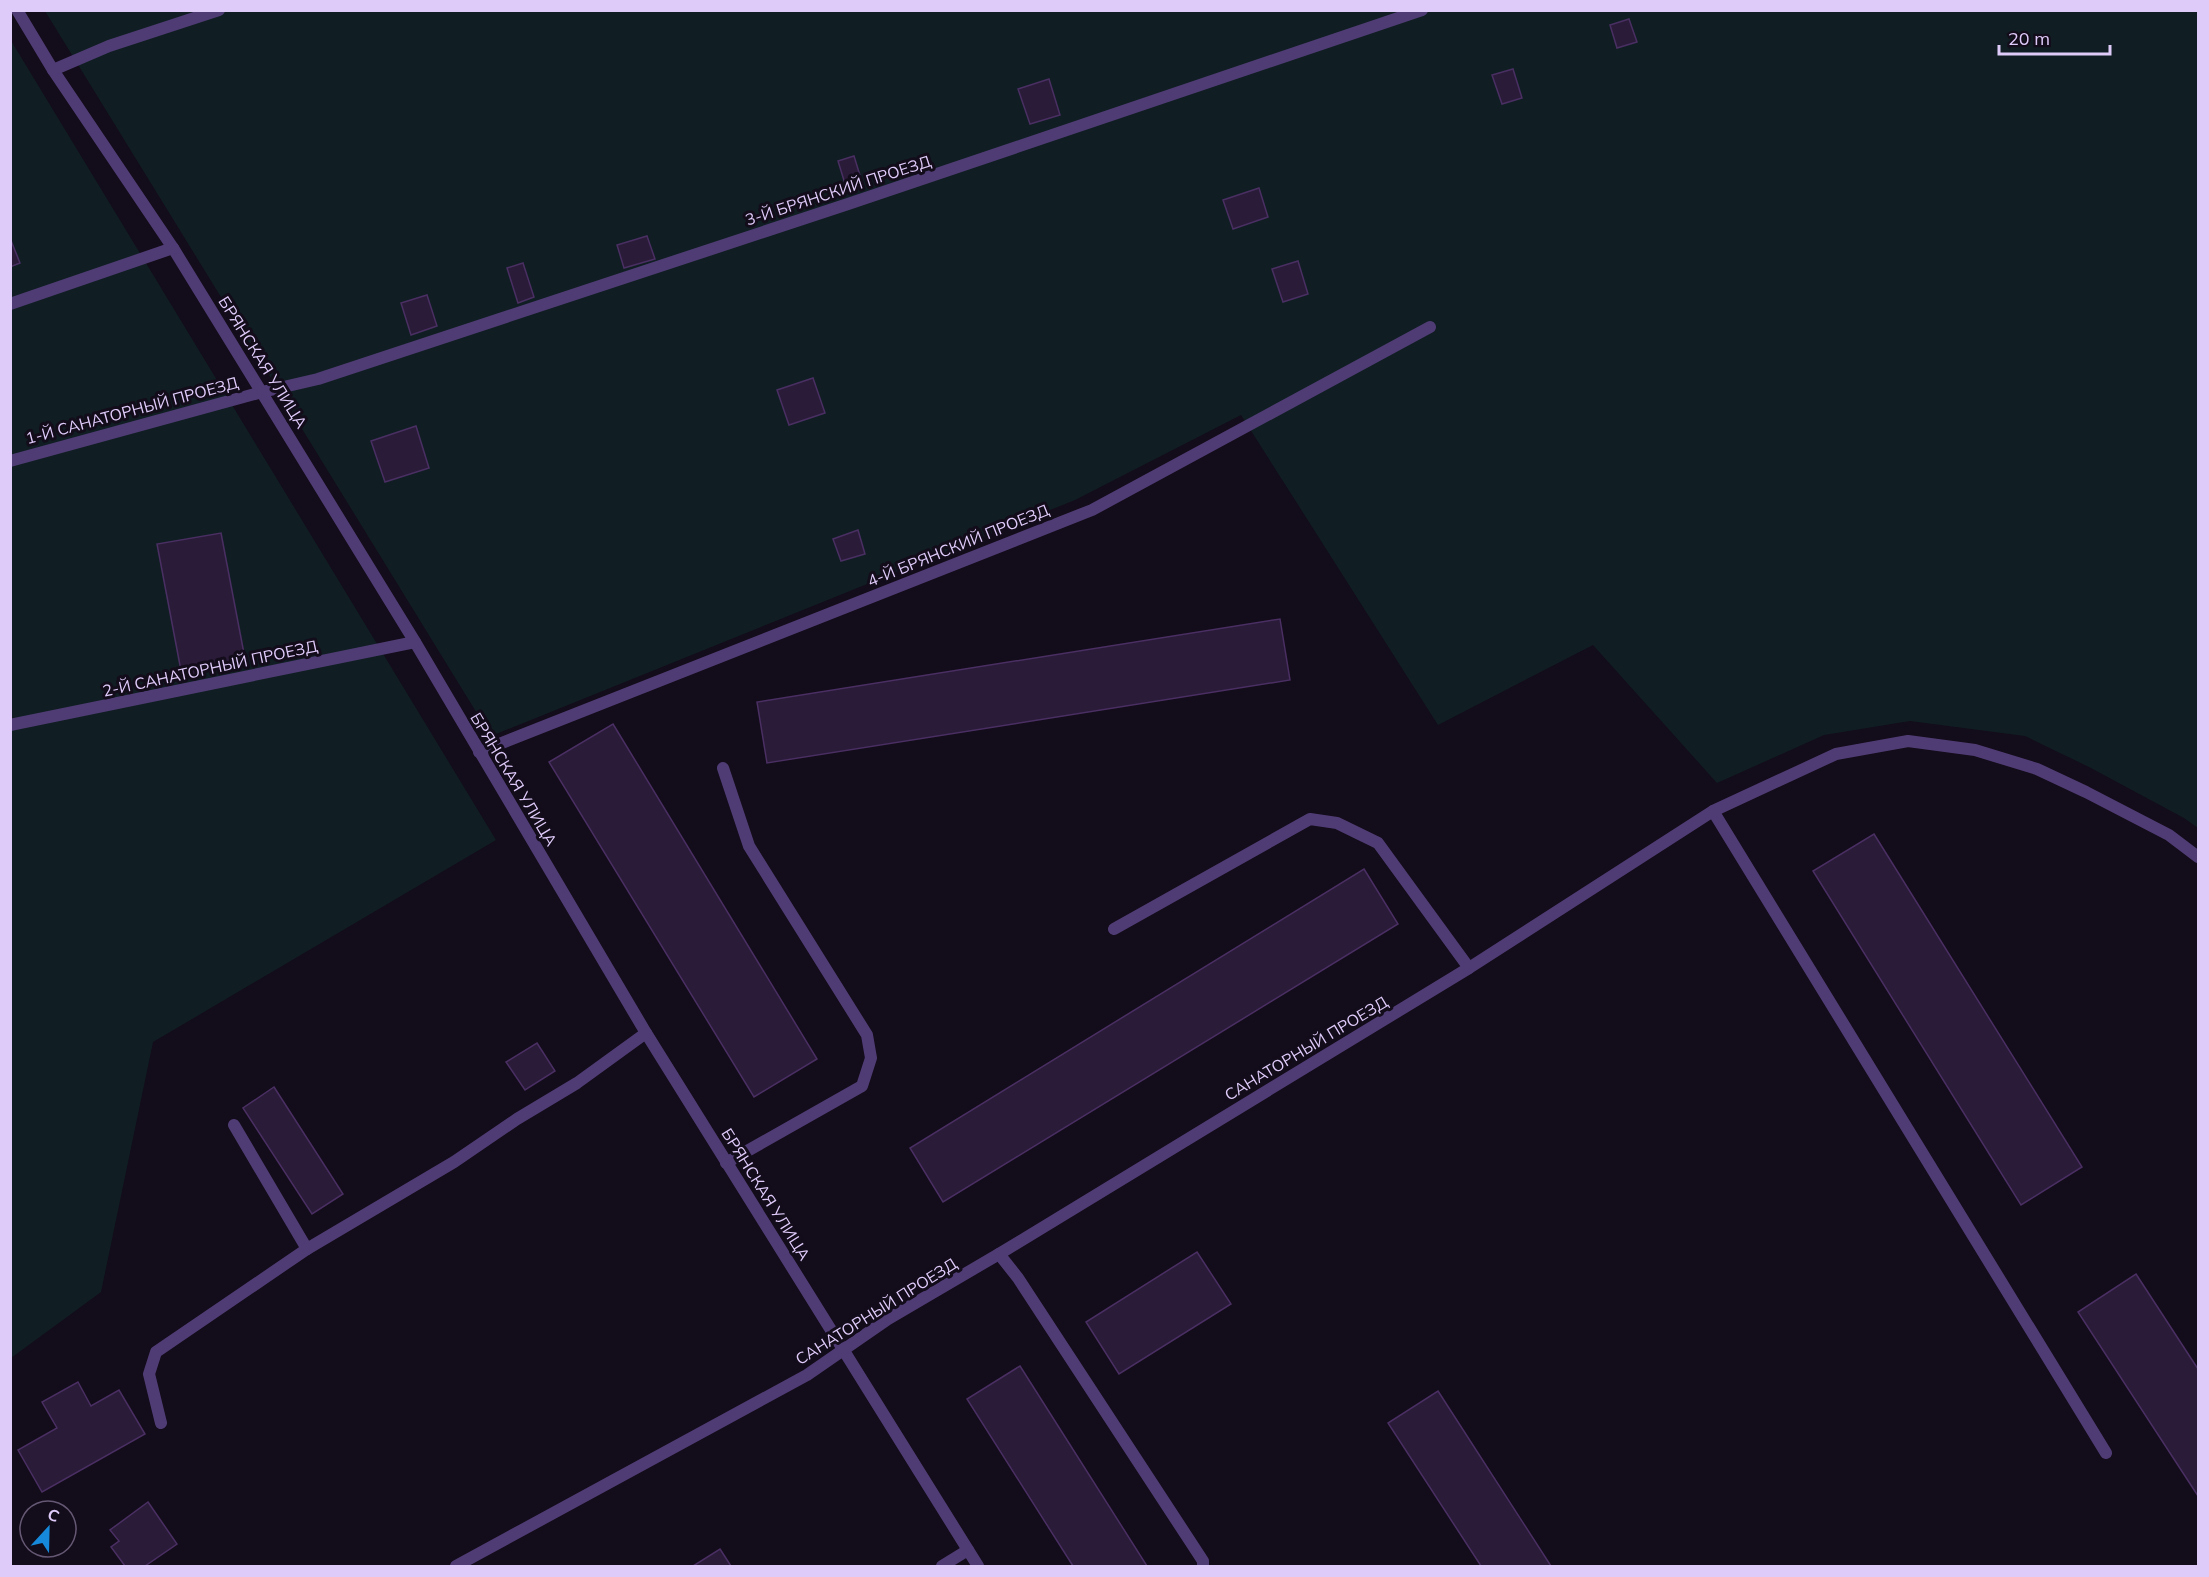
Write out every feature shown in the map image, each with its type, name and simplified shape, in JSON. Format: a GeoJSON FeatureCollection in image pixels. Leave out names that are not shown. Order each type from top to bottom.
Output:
{"type":"FeatureCollection","features":[{"type":"Feature","properties":{"kind":"street","name":"БРЯНСКАЯ УЛИЦА"},"geometry":{"type":"LineString","coordinates":[[17,10],[53,70],[173,248],[262,392],[415,642],[645,1033],[978,1566]]}},
{"type":"Feature","properties":{"kind":"street"},"geometry":{"type":"LineString","coordinates":[[53,70],[109,46],[219,10]]}},
{"type":"Feature","properties":{"kind":"street","name":"3-Й БРЯНСКИЙ ПРОЕЗД"},"geometry":{"type":"LineString","coordinates":[[262,392],[318,380],[1422,10]]}},
{"type":"Feature","properties":{"kind":"street"},"geometry":{"type":"LineString","coordinates":[[10,304],[173,248]]}},
{"type":"Feature","properties":{"kind":"street","name":"4-Й БРЯНСКИЙ ПРОЕЗД"},"geometry":{"type":"LineString","coordinates":[[479,752],[1092,510],[1430,327]]}},
{"type":"Feature","properties":{"kind":"street","name":"1-Й САНАТОРНЫЙ ПРОЕЗД"},"geometry":{"type":"LineString","coordinates":[[10,461],[262,392]]}},
{"type":"Feature","properties":{"kind":"street","name":"2-Й САНАТОРНЫЙ ПРОЕЗД"},"geometry":{"type":"LineString","coordinates":[[10,725],[415,642]]}},
{"type":"Feature","properties":{"kind":"street","name":"САНАТОРНЫЙ ПРОЕЗД"},"geometry":{"type":"LineString","coordinates":[[456,1566],[807,1375],[888,1319],[1469,968],[1713,811],[1836,754],[1908,741],[1975,750],[2037,769],[2169,835],[2199,857]]}},
{"type":"Feature","properties":{"kind":"street"},"geometry":{"type":"LineString","coordinates":[[723,768],[749,846],[867,1035],[871,1058],[862,1086],[726,1163]]}},
{"type":"Feature","properties":{"kind":"street"},"geometry":{"type":"LineString","coordinates":[[1713,811],[2106,1454]]}},
{"type":"Feature","properties":{"kind":"street"},"geometry":{"type":"LineString","coordinates":[[1114,929],[1310,819],[1337,823],[1378,843],[1469,968]]}},
{"type":"Feature","properties":{"kind":"street"},"geometry":{"type":"LineString","coordinates":[[161,1423],[149,1374],[156,1352],[307,1250],[454,1162],[517,1119],[577,1083],[645,1033]]}},
{"type":"Feature","properties":{"kind":"street"},"geometry":{"type":"LineString","coordinates":[[234,1125],[307,1250]]}},
{"type":"Feature","properties":{"kind":"street"},"geometry":{"type":"LineString","coordinates":[[999,1254],[1018,1278],[1203,1562],[1203,1566]]}},
{"type":"Feature","properties":{"kind":"street"},"geometry":{"type":"LineString","coordinates":[[942,1566],[968,1550]]}},
{"type":"Feature","properties":{"kind":"shaded area"},"geometry":{"type":"Polygon","coordinates":[[[45,11],[2198,11],[2198,828],[2184,818],[2089,767],[2025,736],[1910,721],[1824,735],[1717,783],[1593,645],[1438,725],[1241,415],[1075,500],[491,736],[45,11]]]}},
{"type":"Feature","properties":{"kind":"shaded area"},"geometry":{"type":"Polygon","coordinates":[[[10,39],[496,840],[153,1042],[101,1292],[11,1358],[10,39]]]}},
{"type":"Feature","properties":{"kind":"building"},"geometry":{"type":"Polygon","coordinates":[[[1629,19],[1637,42],[1617,48],[1610,25],[1629,19]]]}},
{"type":"Feature","properties":{"kind":"building"},"geometry":{"type":"Polygon","coordinates":[[[1513,69],[1522,98],[1502,104],[1492,75],[1513,69]]]}},
{"type":"Feature","properties":{"kind":"building"},"geometry":{"type":"Polygon","coordinates":[[[1049,79],[1060,115],[1030,124],[1018,89],[1049,79]]]}},
{"type":"Feature","properties":{"kind":"building"},"geometry":{"type":"Polygon","coordinates":[[[854,156],[862,182],[846,187],[838,161],[854,156]]]}},
{"type":"Feature","properties":{"kind":"building"},"geometry":{"type":"Polygon","coordinates":[[[1259,188],[1268,217],[1233,229],[1223,200],[1259,188]]]}},
{"type":"Feature","properties":{"kind":"building"},"geometry":{"type":"Polygon","coordinates":[[[647,236],[655,259],[624,268],[617,245],[647,236]]]}},
{"type":"Feature","properties":{"kind":"building"},"geometry":{"type":"Polygon","coordinates":[[[10,238],[20,263],[10,267],[10,238]]]}},
{"type":"Feature","properties":{"kind":"building"},"geometry":{"type":"Polygon","coordinates":[[[1298,261],[1308,294],[1283,302],[1272,269],[1298,261]]]}},
{"type":"Feature","properties":{"kind":"building"},"geometry":{"type":"Polygon","coordinates":[[[523,263],[534,297],[518,303],[507,268],[523,263]]]}},
{"type":"Feature","properties":{"kind":"building"},"geometry":{"type":"Polygon","coordinates":[[[427,295],[437,326],[411,335],[401,303],[427,295]]]}},
{"type":"Feature","properties":{"kind":"building"},"geometry":{"type":"Polygon","coordinates":[[[813,378],[825,413],[789,425],[777,390],[813,378]]]}},
{"type":"Feature","properties":{"kind":"building"},"geometry":{"type":"Polygon","coordinates":[[[416,426],[429,468],[385,482],[371,441],[416,426]]]}},
{"type":"Feature","properties":{"kind":"building"},"geometry":{"type":"Polygon","coordinates":[[[858,530],[865,554],[841,561],[833,539],[858,530]]]}},
{"type":"Feature","properties":{"kind":"building"},"geometry":{"type":"Polygon","coordinates":[[[221,533],[246,664],[182,676],[157,544],[221,533]]]}},
{"type":"Feature","properties":{"kind":"building"},"geometry":{"type":"Polygon","coordinates":[[[1280,619],[1290,680],[767,763],[757,702],[1280,619]]]}},
{"type":"Feature","properties":{"kind":"building"},"geometry":{"type":"Polygon","coordinates":[[[613,724],[817,1059],[754,1097],[549,762],[613,724]]]}},
{"type":"Feature","properties":{"kind":"building"},"geometry":{"type":"Polygon","coordinates":[[[1874,834],[2082,1167],[2021,1205],[1813,871],[1874,834]]]}},
{"type":"Feature","properties":{"kind":"building"},"geometry":{"type":"Polygon","coordinates":[[[1364,869],[1398,924],[943,1202],[910,1148],[1364,869]]]}},
{"type":"Feature","properties":{"kind":"building"},"geometry":{"type":"Polygon","coordinates":[[[537,1043],[555,1071],[525,1090],[506,1062],[537,1043]]]}},
{"type":"Feature","properties":{"kind":"building"},"geometry":{"type":"Polygon","coordinates":[[[274,1087],[343,1194],[312,1214],[243,1108],[274,1087]]]}},
{"type":"Feature","properties":{"kind":"building"},"geometry":{"type":"Polygon","coordinates":[[[1197,1252],[1231,1304],[1119,1374],[1086,1322],[1197,1252]]]}},
{"type":"Feature","properties":{"kind":"building"},"geometry":{"type":"Polygon","coordinates":[[[2136,1274],[2198,1369],[2198,1496],[2078,1312],[2136,1274]]]}},
{"type":"Feature","properties":{"kind":"building"},"geometry":{"type":"Polygon","coordinates":[[[1020,1366],[1147,1566],[1073,1566],[967,1399],[1020,1366]]]}},
{"type":"Feature","properties":{"kind":"building"},"geometry":{"type":"Polygon","coordinates":[[[78,1382],[91,1406],[119,1390],[145,1434],[42,1492],[18,1450],[57,1428],[42,1402],[78,1382]]]}},
{"type":"Feature","properties":{"kind":"building"},"geometry":{"type":"Polygon","coordinates":[[[1438,1391],[1551,1566],[1481,1566],[1388,1423],[1438,1391]]]}},
{"type":"Feature","properties":{"kind":"building"},"geometry":{"type":"Polygon","coordinates":[[[148,1502],[177,1544],[145,1566],[125,1566],[111,1547],[119,1541],[110,1530],[148,1502]]]}},
{"type":"Feature","properties":{"kind":"building"},"geometry":{"type":"Polygon","coordinates":[[[720,1549],[731,1566],[693,1566],[720,1549]]]}}]}
